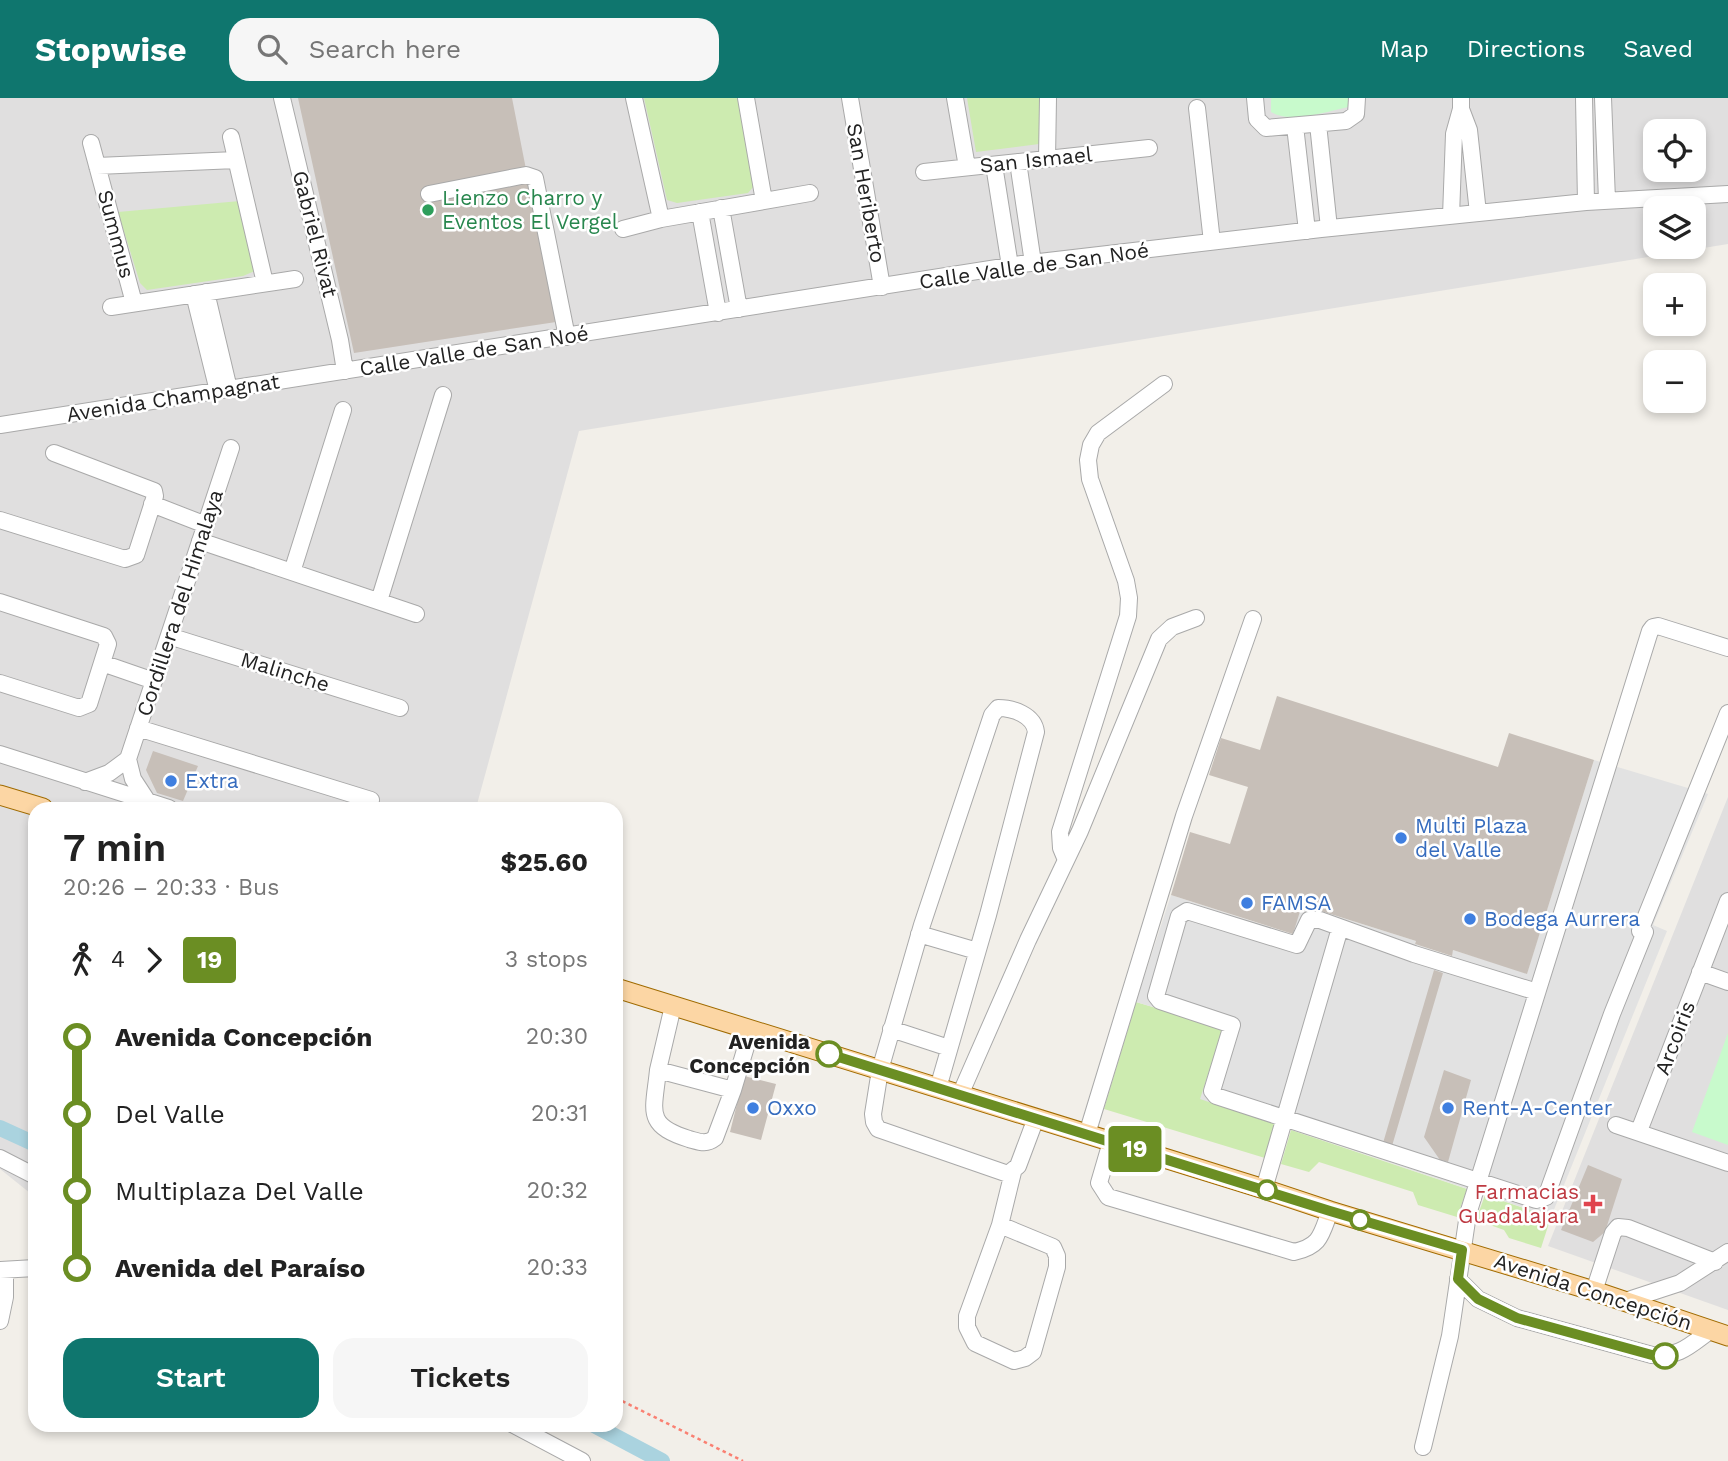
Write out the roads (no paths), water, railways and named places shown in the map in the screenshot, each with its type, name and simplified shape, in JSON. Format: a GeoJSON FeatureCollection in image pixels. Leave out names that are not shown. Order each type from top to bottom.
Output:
{"type":"FeatureCollection","features":[{"type":"Feature","properties":{"kind":"main road"},"geometry":{"type":"LineString","coordinates":[[0,795],[28,803]]}},
{"type":"Feature","properties":{"kind":"main road","name":"Avenida Concepción"},"geometry":{"type":"LineString","coordinates":[[623,990],[1594,1291],[1719,1333]]}},
{"type":"Feature","properties":{"kind":"street","name":"Gabriel Rivat"},"geometry":{"type":"LineString","coordinates":[[282,98],[345,371]]}},
{"type":"Feature","properties":{"kind":"street"},"geometry":{"type":"LineString","coordinates":[[634,98],[661,219]]}},
{"type":"Feature","properties":{"kind":"street"},"geometry":{"type":"LineString","coordinates":[[746,98],[764,201]]}},
{"type":"Feature","properties":{"kind":"street","name":"San Heriberto"},"geometry":{"type":"LineString","coordinates":[[850,98],[883,288]]}},
{"type":"Feature","properties":{"kind":"street"},"geometry":{"type":"LineString","coordinates":[[955,98],[967,167]]}},
{"type":"Feature","properties":{"kind":"street"},"geometry":{"type":"LineString","coordinates":[[1047,159],[1048,98]]}},
{"type":"Feature","properties":{"kind":"street"},"geometry":{"type":"LineString","coordinates":[[1255,98],[1257,119],[1266,128],[1346,121],[1353,118],[1357,104]]}},
{"type":"Feature","properties":{"kind":"street"},"geometry":{"type":"LineString","coordinates":[[1584,98],[1586,202]]}},
{"type":"Feature","properties":{"kind":"street"},"geometry":{"type":"LineString","coordinates":[[1604,98],[1607,200]]}},
{"type":"Feature","properties":{"kind":"street"},"geometry":{"type":"LineString","coordinates":[[1461,103],[1469,130],[1478,213]]}},
{"type":"Feature","properties":{"kind":"street"},"geometry":{"type":"LineString","coordinates":[[1451,216],[1454,134],[1461,103]]}},
{"type":"Feature","properties":{"kind":"street"},"geometry":{"type":"LineString","coordinates":[[1197,108],[1212,242]]}},
{"type":"Feature","properties":{"kind":"street"},"geometry":{"type":"LineString","coordinates":[[1318,124],[1329,228]]}},
{"type":"Feature","properties":{"kind":"street"},"geometry":{"type":"LineString","coordinates":[[1295,126],[1307,231]]}},
{"type":"Feature","properties":{"kind":"street"},"geometry":{"type":"LineString","coordinates":[[231,136],[265,283]]}},
{"type":"Feature","properties":{"kind":"street","name":"Summus"},"geometry":{"type":"LineString","coordinates":[[91,143],[134,303]]}},
{"type":"Feature","properties":{"kind":"street","name":"San Ismael"},"geometry":{"type":"LineString","coordinates":[[924,172],[1149,148]]}},
{"type":"Feature","properties":{"kind":"street","name":"Summus"},"geometry":{"type":"LineString","coordinates":[[97,166],[236,160]]}},
{"type":"Feature","properties":{"kind":"street"},"geometry":{"type":"LineString","coordinates":[[1018,162],[1033,263]]}},
{"type":"Feature","properties":{"kind":"street"},"geometry":{"type":"LineString","coordinates":[[994,165],[1010,266]]}},
{"type":"Feature","properties":{"kind":"street"},"geometry":{"type":"LineString","coordinates":[[429,194],[526,175],[535,178],[566,337]]}},
{"type":"Feature","properties":{"kind":"street"},"geometry":{"type":"LineString","coordinates":[[623,229],[661,219],[810,193]]}},
{"type":"Feature","properties":{"kind":"street","name":"Calle Valle de San Noé"},"geometry":{"type":"LineString","coordinates":[[345,371],[1033,263],[1329,228],[1586,202],[1728,194]]}},
{"type":"Feature","properties":{"kind":"street"},"geometry":{"type":"LineString","coordinates":[[721,208],[739,309]]}},
{"type":"Feature","properties":{"kind":"street"},"geometry":{"type":"LineString","coordinates":[[700,212],[718,313]]}},
{"type":"Feature","properties":{"kind":"street","name":"Summus"},"geometry":{"type":"LineString","coordinates":[[111,307],[295,279]]}},
{"type":"Feature","properties":{"kind":"street"},"geometry":{"type":"LineString","coordinates":[[200,293],[223,390]]}},
{"type":"Feature","properties":{"kind":"street","name":"Avenida Champagnat"},"geometry":{"type":"LineString","coordinates":[[0,425],[345,371]]}},
{"type":"Feature","properties":{"kind":"street"},"geometry":{"type":"LineString","coordinates":[[1066,860],[1061,848],[1060,832],[1128,616],[1126,581],[1090,479],[1089,452],[1098,433],[1164,384]]}},
{"type":"Feature","properties":{"kind":"street"},"geometry":{"type":"LineString","coordinates":[[379,601],[443,394]]}},
{"type":"Feature","properties":{"kind":"street"},"geometry":{"type":"LineString","coordinates":[[292,572],[343,410]]}},
{"type":"Feature","properties":{"kind":"street","name":"Cordillera del Himalaya"},"geometry":{"type":"LineString","coordinates":[[128,758],[231,448]]}},
{"type":"Feature","properties":{"kind":"street"},"geometry":{"type":"LineString","coordinates":[[0,520],[125,559],[136,555],[155,496],[154,491],[54,453]]}},
{"type":"Feature","properties":{"kind":"street"},"geometry":{"type":"LineString","coordinates":[[152,505],[206,525]]}},
{"type":"Feature","properties":{"kind":"street"},"geometry":{"type":"LineString","coordinates":[[200,541],[416,614]]}},
{"type":"Feature","properties":{"kind":"street"},"geometry":{"type":"LineString","coordinates":[[0,602],[104,636],[108,644],[89,704],[79,708],[0,683]]}},
{"type":"Feature","properties":{"kind":"street"},"geometry":{"type":"LineString","coordinates":[[960,1094],[1066,860],[1159,639],[1172,626],[1196,618]]}},
{"type":"Feature","properties":{"kind":"street"},"geometry":{"type":"LineString","coordinates":[[1087,1134],[1184,816],[1253,619]]}},
{"type":"Feature","properties":{"kind":"street"},"geometry":{"type":"LineString","coordinates":[[1423,1447],[1450,1336],[1468,1214],[1650,631],[1658,626],[1728,648]]}},
{"type":"Feature","properties":{"kind":"street","name":"Malinche"},"geometry":{"type":"LineString","coordinates":[[169,636],[400,708]]}},
{"type":"Feature","properties":{"kind":"street"},"geometry":{"type":"LineString","coordinates":[[102,663],[154,681]]}},
{"type":"Feature","properties":{"kind":"street"},"geometry":{"type":"LineString","coordinates":[[938,1088],[1036,732],[1034,721],[1004,708],[998,708],[992,715],[919,934],[880,1070],[873,1114],[878,1129],[1004,1173],[1013,1172]]}},
{"type":"Feature","properties":{"kind":"street"},"geometry":{"type":"LineString","coordinates":[[1537,992],[1414,954],[1320,920],[1312,919],[1307,923],[1297,945],[1184,911],[1180,916],[1156,994],[1160,1001],[1233,1025],[1213,1095],[1536,1200],[1546,1197],[1612,1014],[1645,932],[1640,931],[1728,713]]}},
{"type":"Feature","properties":{"kind":"street"},"geometry":{"type":"LineString","coordinates":[[138,728],[371,800]]}},
{"type":"Feature","properties":{"kind":"street"},"geometry":{"type":"LineString","coordinates":[[0,754],[148,802]]}},
{"type":"Feature","properties":{"kind":"street"},"geometry":{"type":"LineString","coordinates":[[85,782],[109,773],[128,758],[133,779],[148,802]]}},
{"type":"Feature","properties":{"kind":"street","name":"Arcoiris"},"geometry":{"type":"LineString","coordinates":[[1639,1131],[1728,901]]}},
{"type":"Feature","properties":{"kind":"street"},"geometry":{"type":"LineString","coordinates":[[1264,1189],[1340,928]]}},
{"type":"Feature","properties":{"kind":"street"},"geometry":{"type":"LineString","coordinates":[[919,934],[977,951]]}},
{"type":"Feature","properties":{"kind":"street"},"geometry":{"type":"LineString","coordinates":[[1700,972],[1728,982]]}},
{"type":"Feature","properties":{"kind":"street"},"geometry":{"type":"LineString","coordinates":[[673,1006],[657,1070],[654,1114],[659,1124],[670,1133],[703,1143],[715,1138],[751,1030]]}},
{"type":"Feature","properties":{"kind":"street"},"geometry":{"type":"LineString","coordinates":[[891,1029],[949,1048]]}},
{"type":"Feature","properties":{"kind":"street"},"geometry":{"type":"LineString","coordinates":[[657,1070],[733,1090]]}},
{"type":"Feature","properties":{"kind":"street"},"geometry":{"type":"LineString","coordinates":[[1000,1225],[1053,1247],[1057,1256],[1058,1267],[1033,1352],[1014,1361],[975,1343],[967,1327],[967,1316],[1000,1225],[1013,1172],[1018,1166],[1036,1118]]}},
{"type":"Feature","properties":{"kind":"street"},"geometry":{"type":"LineString","coordinates":[[1616,1125],[1728,1163]]}},
{"type":"Feature","properties":{"kind":"street"},"geometry":{"type":"LineString","coordinates":[[1111,1142],[1099,1183],[1108,1197],[1294,1252],[1307,1249],[1318,1241],[1330,1211]]}},
{"type":"Feature","properties":{"kind":"street"},"geometry":{"type":"LineString","coordinates":[[0,1157],[28,1172]]}},
{"type":"Feature","properties":{"kind":"street"},"geometry":{"type":"LineString","coordinates":[[1594,1291],[1613,1233],[1618,1227],[1722,1257]]}},
{"type":"Feature","properties":{"kind":"street"},"geometry":{"type":"LineString","coordinates":[[1625,1301],[1680,1283],[1722,1257]]}},
{"type":"Feature","properties":{"kind":"street"},"geometry":{"type":"LineString","coordinates":[[0,1321],[5,1297],[3,1270],[28,1268]]}},
{"type":"Feature","properties":{"kind":"street"},"geometry":{"type":"LineString","coordinates":[[1458,1279],[1478,1299],[1517,1318],[1652,1355],[1668,1356],[1680,1353],[1719,1333]]}},
{"type":"Feature","properties":{"kind":"street"},"geometry":{"type":"LineString","coordinates":[[527,1432],[578,1460]]}},
{"type":"Feature","properties":{"kind":"waterway"},"geometry":{"type":"LineString","coordinates":[[0,1128],[28,1141]]}},
{"type":"Feature","properties":{"kind":"waterway"},"geometry":{"type":"LineString","coordinates":[[607,1432],[662,1461]]}},
{"type":"Feature","properties":{"kind":"place","name":"Lienzo Charro y Eventos El Vergel"},"geometry":{"type":"Point","coordinates":[428,210]}},
{"type":"Feature","properties":{"kind":"place","name":"Extra"},"geometry":{"type":"Point","coordinates":[171,781]}},
{"type":"Feature","properties":{"kind":"place","name":"Multi Plaza del Valle"},"geometry":{"type":"Point","coordinates":[1401,838]}},
{"type":"Feature","properties":{"kind":"place","name":"FAMSA"},"geometry":{"type":"Point","coordinates":[1247,903]}},
{"type":"Feature","properties":{"kind":"place","name":"Bodega Aurrera"},"geometry":{"type":"Point","coordinates":[1470,919]}},
{"type":"Feature","properties":{"kind":"place","name":"Avenida Concepción"},"geometry":{"type":"Point","coordinates":[829,1054]}},
{"type":"Feature","properties":{"kind":"place","name":"Oxxo"},"geometry":{"type":"Point","coordinates":[753,1108]}},
{"type":"Feature","properties":{"kind":"place","name":"Rent-A-Center"},"geometry":{"type":"Point","coordinates":[1448,1108]}},
{"type":"Feature","properties":{"kind":"place","name":"Farmacias Guadalajara"},"geometry":{"type":"Point","coordinates":[1593,1204]}}]}
